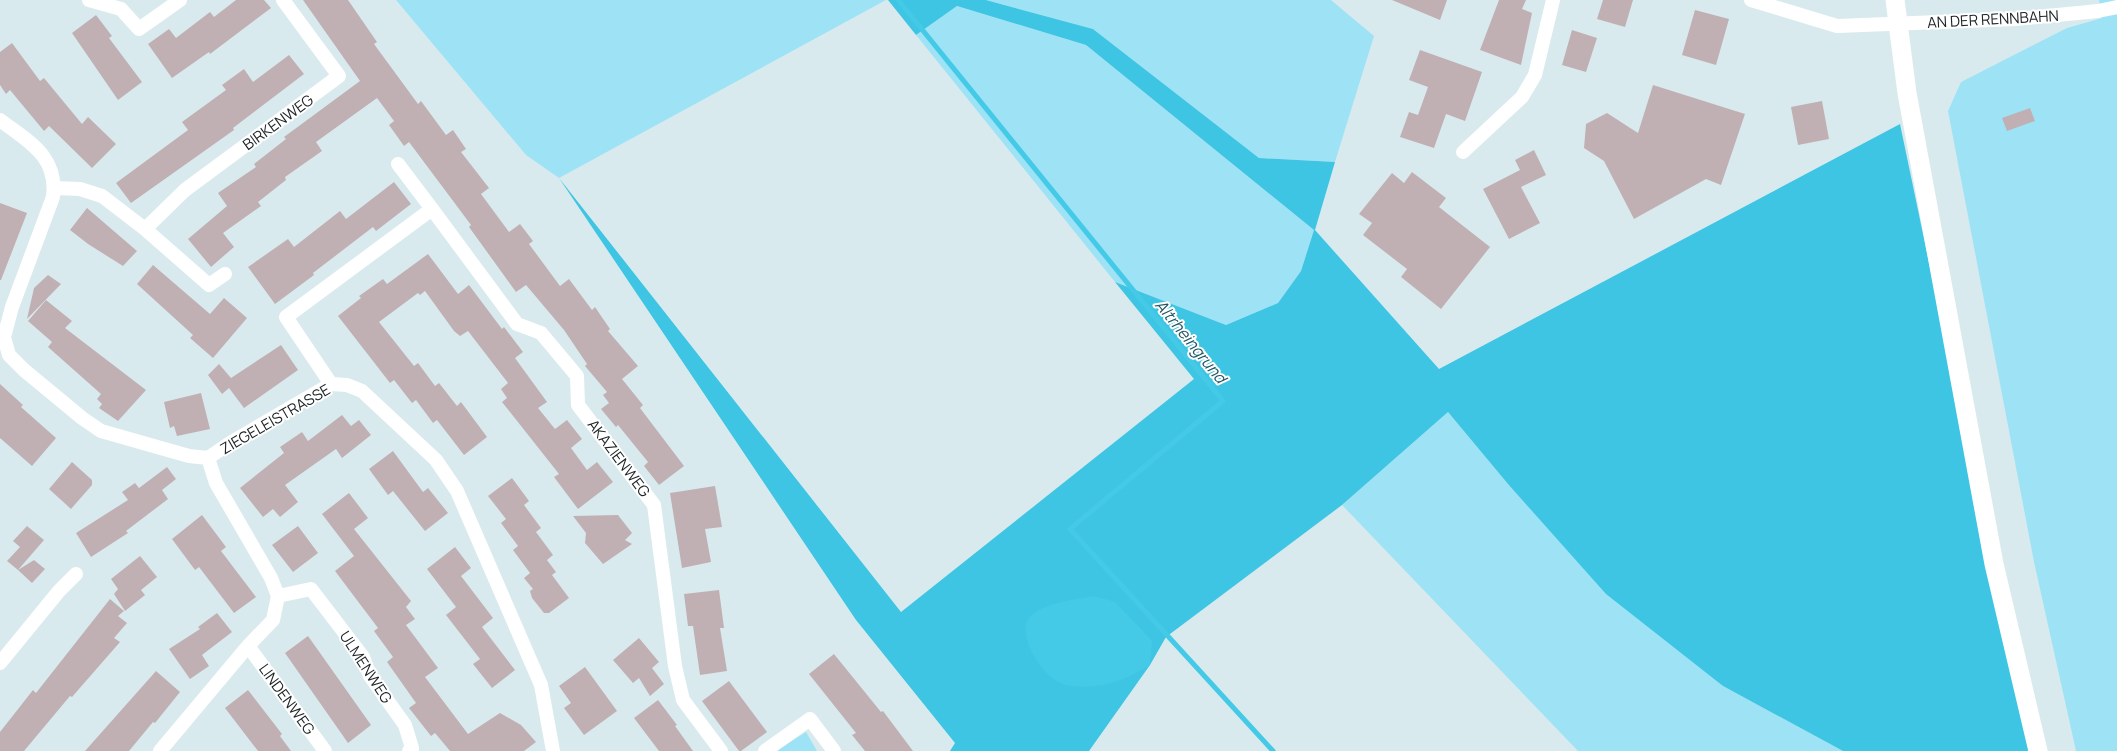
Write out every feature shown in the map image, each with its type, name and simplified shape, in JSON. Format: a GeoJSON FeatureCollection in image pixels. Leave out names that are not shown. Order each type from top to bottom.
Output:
{"type":"FeatureCollection","features":[{"type":"Feature","properties":{"kind":"street"},"geometry":{"type":"LineString","coordinates":[[89,0],[121,9],[139,29],[180,0]]}},
{"type":"Feature","properties":{"kind":"street","name":"BIRKENWEG"},"geometry":{"type":"LineString","coordinates":[[145,229],[185,190],[339,76],[282,0]]}},
{"type":"Feature","properties":{"kind":"street"},"geometry":{"type":"LineString","coordinates":[[1463,152],[1522,96],[1535,75],[1553,0]]}},
{"type":"Feature","properties":{"kind":"street","name":"AN DER RENNBAHN"},"geometry":{"type":"LineString","coordinates":[[1751,0],[1837,26],[2016,19],[2098,11],[2117,7]]}},
{"type":"Feature","properties":{"kind":"street"},"geometry":{"type":"LineString","coordinates":[[1895,0],[1907,93],[1994,564],[2038,751]]}},
{"type":"Feature","properties":{"kind":"street","name":"ZIEGELEISTRASSE"},"geometry":{"type":"LineString","coordinates":[[0,120],[36,147],[47,160],[54,188],[53,197],[12,306],[4,337],[9,355],[31,376],[100,431],[189,456],[208,458],[331,384],[347,385],[362,391],[436,460],[457,491],[542,685],[553,751]]}},
{"type":"Feature","properties":{"kind":"street","name":"AKAZIENWEG"},"geometry":{"type":"LineString","coordinates":[[398,164],[517,324],[541,333],[577,376],[578,405],[654,506],[673,648],[683,700],[721,751]]}},
{"type":"Feature","properties":{"kind":"street"},"geometry":{"type":"LineString","coordinates":[[54,188],[80,189],[102,196],[145,229],[209,285],[225,274]]}},
{"type":"Feature","properties":{"kind":"street"},"geometry":{"type":"LineString","coordinates":[[331,384],[286,317],[432,209]]}},
{"type":"Feature","properties":{"kind":"street"},"geometry":{"type":"LineString","coordinates":[[160,751],[248,646],[273,620],[278,596],[271,578],[216,483],[208,458]]}},
{"type":"Feature","properties":{"kind":"street"},"geometry":{"type":"LineString","coordinates":[[0,663],[59,591],[76,574]]}},
{"type":"Feature","properties":{"kind":"street","name":"ULMENWEG"},"geometry":{"type":"LineString","coordinates":[[278,596],[311,588],[363,657],[370,676],[405,725],[412,748],[409,751]]}},
{"type":"Feature","properties":{"kind":"street","name":"LINDENWEG"},"geometry":{"type":"LineString","coordinates":[[248,646],[325,751]]}},
{"type":"Feature","properties":{"kind":"street"},"geometry":{"type":"LineString","coordinates":[[765,751],[810,719],[834,751]]}},
{"type":"Feature","properties":{"kind":"shaded area"},"geometry":{"type":"Polygon","coordinates":[[[396,0],[886,0],[559,178],[526,155],[396,0]]]}},
{"type":"Feature","properties":{"kind":"shaded area"},"geometry":{"type":"Polygon","coordinates":[[[888,0],[986,0],[1093,29],[1259,158],[1335,162],[1315,230],[1439,369],[1900,124],[2031,751],[1843,751],[1723,686],[1606,594],[1508,484],[1448,412],[1342,505],[1166,637],[1150,665],[1089,751],[950,751],[955,743],[856,620],[559,178],[901,612],[1194,379],[1115,282],[1226,325],[1278,303],[1301,271],[1314,230],[1086,45],[957,6],[916,35],[888,0]]]}},
{"type":"Feature","properties":{"kind":"shaded area"},"geometry":{"type":"Polygon","coordinates":[[[986,0],[1331,0],[1374,36],[1335,162],[1259,158],[1093,29],[986,0]]]}},
{"type":"Feature","properties":{"kind":"shaded area"},"geometry":{"type":"Polygon","coordinates":[[[2099,0],[2117,0],[2117,751],[2076,751],[2034,562],[1948,111],[1961,82],[2067,28],[2102,18],[2099,0]]]}},
{"type":"Feature","properties":{"kind":"shaded area"},"geometry":{"type":"Polygon","coordinates":[[[957,6],[1086,45],[1314,230],[1301,271],[1278,303],[1226,325],[1115,282],[916,35],[957,6]]]}},
{"type":"Feature","properties":{"kind":"shaded area"},"geometry":{"type":"Polygon","coordinates":[[[1448,412],[1508,484],[1723,686],[1843,751],[1578,751],[1342,505],[1448,412]]]}},
{"type":"Feature","properties":{"kind":"shaded area"},"geometry":{"type":"Polygon","coordinates":[[[1094,596],[1115,602],[1152,641],[1150,665],[1131,676],[1099,686],[1077,687],[1066,685],[1049,675],[1034,655],[1028,644],[1027,623],[1032,615],[1045,607],[1094,596]]]}},
{"type":"Feature","properties":{"kind":"shaded area"},"geometry":{"type":"Polygon","coordinates":[[[806,732],[817,751],[776,751],[806,732]]]}},
{"type":"Feature","properties":{"kind":"building"},"geometry":{"type":"Polygon","coordinates":[[[236,0],[264,0],[271,8],[210,54],[209,52],[172,78],[148,44],[169,29],[176,38],[210,12],[214,17],[236,0]]]}},
{"type":"Feature","properties":{"kind":"building"},"geometry":{"type":"Polygon","coordinates":[[[303,0],[348,0],[377,42],[374,44],[418,104],[421,101],[446,135],[453,130],[466,149],[461,152],[489,188],[481,194],[509,232],[520,224],[533,241],[529,244],[560,286],[569,279],[592,310],[595,307],[610,329],[608,331],[638,366],[622,379],[643,405],[640,408],[684,466],[659,485],[644,466],[648,462],[618,425],[616,427],[601,409],[609,403],[603,395],[607,392],[585,366],[587,364],[564,330],[526,285],[516,292],[469,227],[471,225],[409,142],[404,146],[389,125],[394,121],[377,98],[316,142],[322,151],[285,177],[286,180],[258,202],[261,206],[223,233],[234,247],[211,267],[188,239],[227,206],[218,193],[256,167],[254,164],[286,139],[284,137],[360,81],[303,0]]]}},
{"type":"Feature","properties":{"kind":"building"},"geometry":{"type":"Polygon","coordinates":[[[1392,0],[1447,0],[1440,20],[1392,0]]]}},
{"type":"Feature","properties":{"kind":"building"},"geometry":{"type":"Polygon","coordinates":[[[1499,0],[1526,0],[1522,9],[1532,13],[1521,65],[1480,50],[1499,0]]]}},
{"type":"Feature","properties":{"kind":"building"},"geometry":{"type":"Polygon","coordinates":[[[1603,0],[1633,0],[1625,27],[1597,19],[1603,0]]]}},
{"type":"Feature","properties":{"kind":"building"},"geometry":{"type":"Polygon","coordinates":[[[1695,10],[1729,19],[1716,65],[1682,55],[1695,10]]]}},
{"type":"Feature","properties":{"kind":"building"},"geometry":{"type":"Polygon","coordinates":[[[96,15],[112,36],[109,38],[142,82],[118,100],[72,33],[96,15]]]}},
{"type":"Feature","properties":{"kind":"building"},"geometry":{"type":"Polygon","coordinates":[[[1572,30],[1597,38],[1586,72],[1562,65],[1572,30]]]}},
{"type":"Feature","properties":{"kind":"building"},"geometry":{"type":"Polygon","coordinates":[[[12,43],[40,81],[44,78],[82,124],[88,117],[116,144],[92,168],[49,126],[44,131],[10,90],[6,94],[0,85],[0,52],[12,43]]]}},
{"type":"Feature","properties":{"kind":"building"},"geometry":{"type":"Polygon","coordinates":[[[1420,50],[1482,72],[1465,121],[1446,114],[1434,148],[1400,137],[1409,112],[1418,115],[1428,87],[1409,80],[1420,50]]]}},
{"type":"Feature","properties":{"kind":"building"},"geometry":{"type":"Polygon","coordinates":[[[289,55],[304,74],[233,128],[234,130],[131,203],[116,183],[188,130],[182,122],[226,90],[222,85],[244,69],[253,82],[289,55]]]}},
{"type":"Feature","properties":{"kind":"building"},"geometry":{"type":"Polygon","coordinates":[[[1653,85],[1745,114],[1721,185],[1706,179],[1634,219],[1604,161],[1584,148],[1586,124],[1607,113],[1638,133],[1653,85]]]}},
{"type":"Feature","properties":{"kind":"building"},"geometry":{"type":"Polygon","coordinates":[[[1822,101],[1829,139],[1798,145],[1791,107],[1822,101]]]}},
{"type":"Feature","properties":{"kind":"building"},"geometry":{"type":"Polygon","coordinates":[[[2030,108],[2035,121],[2007,131],[2002,118],[2030,108]]]}},
{"type":"Feature","properties":{"kind":"building"},"geometry":{"type":"Polygon","coordinates":[[[1534,150],[1546,175],[1521,187],[1540,223],[1509,239],[1483,189],[1520,170],[1515,160],[1534,150]]]}},
{"type":"Feature","properties":{"kind":"building"},"geometry":{"type":"Polygon","coordinates":[[[1412,172],[1446,198],[1439,207],[1490,247],[1441,309],[1401,277],[1407,269],[1363,235],[1372,223],[1359,214],[1392,173],[1404,183],[1412,172]]]}},
{"type":"Feature","properties":{"kind":"building"},"geometry":{"type":"Polygon","coordinates":[[[394,182],[411,204],[376,231],[373,227],[275,304],[248,267],[288,239],[294,247],[340,211],[346,219],[394,182]]]}},
{"type":"Feature","properties":{"kind":"building"},"geometry":{"type":"Polygon","coordinates":[[[0,203],[27,213],[1,280],[0,280],[0,203]]]}},
{"type":"Feature","properties":{"kind":"building"},"geometry":{"type":"Polygon","coordinates":[[[87,208],[137,251],[123,266],[70,230],[87,208]]]}},
{"type":"Feature","properties":{"kind":"building"},"geometry":{"type":"Polygon","coordinates":[[[428,254],[458,294],[469,285],[502,329],[504,327],[523,352],[515,358],[547,402],[538,408],[555,429],[567,420],[582,439],[571,448],[587,470],[597,462],[613,482],[578,509],[554,477],[559,474],[502,402],[507,398],[501,389],[508,383],[468,331],[460,336],[454,331],[425,291],[420,295],[418,293],[379,322],[414,366],[418,363],[435,386],[439,383],[457,406],[461,402],[487,437],[464,455],[437,420],[433,423],[416,400],[412,403],[394,380],[390,383],[338,316],[361,298],[359,296],[383,279],[387,284],[428,254]]]}},
{"type":"Feature","properties":{"kind":"building"},"geometry":{"type":"Polygon","coordinates":[[[153,265],[210,314],[224,298],[247,318],[213,358],[190,338],[193,335],[137,284],[153,265]]]}},
{"type":"Feature","properties":{"kind":"building"},"geometry":{"type":"Polygon","coordinates":[[[48,275],[61,284],[27,319],[34,288],[48,275]]]}},
{"type":"Feature","properties":{"kind":"building"},"geometry":{"type":"Polygon","coordinates":[[[46,300],[72,321],[65,328],[146,390],[118,421],[99,408],[102,404],[97,399],[101,394],[48,347],[52,342],[28,321],[46,300]]]}},
{"type":"Feature","properties":{"kind":"building"},"geometry":{"type":"Polygon","coordinates":[[[281,345],[298,370],[244,408],[229,388],[222,394],[208,375],[219,364],[231,378],[281,345]]]}},
{"type":"Feature","properties":{"kind":"building"},"geometry":{"type":"Polygon","coordinates":[[[0,384],[23,405],[21,407],[56,438],[32,466],[0,438],[0,384]]]}},
{"type":"Feature","properties":{"kind":"building"},"geometry":{"type":"Polygon","coordinates":[[[201,393],[210,429],[177,436],[174,426],[170,428],[164,402],[201,393]]]}},
{"type":"Feature","properties":{"kind":"building"},"geometry":{"type":"Polygon","coordinates":[[[342,415],[351,426],[359,420],[371,435],[342,458],[336,449],[285,485],[298,502],[280,517],[273,509],[263,517],[240,488],[284,453],[280,447],[302,432],[308,441],[342,415]]]}},
{"type":"Feature","properties":{"kind":"building"},"geometry":{"type":"Polygon","coordinates":[[[393,451],[423,492],[428,488],[448,513],[425,531],[393,491],[388,495],[369,469],[393,451]]]}},
{"type":"Feature","properties":{"kind":"building"},"geometry":{"type":"Polygon","coordinates":[[[72,462],[92,480],[92,485],[71,509],[49,489],[72,462]]]}},
{"type":"Feature","properties":{"kind":"building"},"geometry":{"type":"Polygon","coordinates":[[[167,467],[176,479],[162,490],[168,499],[126,531],[128,533],[91,557],[76,533],[128,500],[122,492],[135,483],[139,488],[167,467]]]}},
{"type":"Feature","properties":{"kind":"building"},"geometry":{"type":"Polygon","coordinates":[[[512,478],[529,501],[524,505],[541,528],[536,532],[553,555],[547,560],[556,572],[552,575],[569,598],[549,613],[544,613],[532,598],[530,591],[533,589],[524,578],[530,573],[513,550],[518,546],[501,523],[506,519],[488,496],[512,478]]]}},
{"type":"Feature","properties":{"kind":"building"},"geometry":{"type":"Polygon","coordinates":[[[715,486],[722,527],[705,529],[711,562],[682,568],[670,493],[715,486]]]}},
{"type":"Feature","properties":{"kind":"building"},"geometry":{"type":"Polygon","coordinates":[[[349,493],[368,518],[354,529],[411,601],[406,607],[415,619],[406,625],[438,668],[425,677],[468,734],[500,713],[521,725],[536,742],[524,751],[450,751],[435,733],[431,736],[409,708],[416,703],[387,662],[393,657],[374,631],[378,628],[335,571],[354,556],[322,514],[349,493]]]}},
{"type":"Feature","properties":{"kind":"building"},"geometry":{"type":"Polygon","coordinates":[[[202,515],[226,547],[221,551],[256,597],[234,613],[199,567],[195,570],[172,539],[202,515]]]}},
{"type":"Feature","properties":{"kind":"building"},"geometry":{"type":"Polygon","coordinates":[[[618,515],[632,533],[625,540],[632,544],[603,564],[585,543],[586,533],[573,516],[618,515]]]}},
{"type":"Feature","properties":{"kind":"building"},"geometry":{"type":"Polygon","coordinates":[[[27,526],[44,540],[18,570],[7,561],[20,547],[13,541],[27,526]]]}},
{"type":"Feature","properties":{"kind":"building"},"geometry":{"type":"Polygon","coordinates":[[[298,526],[318,553],[293,572],[272,545],[298,526]]]}},
{"type":"Feature","properties":{"kind":"building"},"geometry":{"type":"Polygon","coordinates":[[[455,547],[471,568],[461,576],[493,618],[482,627],[515,670],[492,688],[473,664],[480,659],[446,615],[456,607],[427,569],[455,547]]]}},
{"type":"Feature","properties":{"kind":"building"},"geometry":{"type":"Polygon","coordinates":[[[140,556],[157,577],[141,590],[145,595],[125,611],[114,594],[118,589],[111,579],[140,556]]]}},
{"type":"Feature","properties":{"kind":"building"},"geometry":{"type":"Polygon","coordinates":[[[34,560],[45,569],[32,583],[18,570],[34,560]]]}},
{"type":"Feature","properties":{"kind":"building"},"geometry":{"type":"Polygon","coordinates":[[[719,590],[724,628],[720,628],[727,671],[700,675],[693,626],[688,626],[684,594],[719,590]]]}},
{"type":"Feature","properties":{"kind":"building"},"geometry":{"type":"Polygon","coordinates":[[[110,599],[124,611],[118,616],[127,623],[114,638],[120,642],[72,697],[70,696],[24,751],[0,751],[0,732],[33,690],[36,693],[110,599]]]}},
{"type":"Feature","properties":{"kind":"building"},"geometry":{"type":"Polygon","coordinates":[[[217,613],[232,632],[202,655],[209,666],[190,679],[169,649],[200,629],[198,627],[217,613]]]}},
{"type":"Feature","properties":{"kind":"building"},"geometry":{"type":"Polygon","coordinates":[[[308,636],[371,725],[348,743],[285,653],[308,636]]]}},
{"type":"Feature","properties":{"kind":"building"},"geometry":{"type":"Polygon","coordinates":[[[639,638],[659,662],[652,668],[664,684],[650,696],[639,678],[633,683],[613,660],[639,638]]]}},
{"type":"Feature","properties":{"kind":"building"},"geometry":{"type":"Polygon","coordinates":[[[834,654],[881,712],[883,711],[913,751],[865,751],[852,735],[856,733],[809,674],[834,654]]]}},
{"type":"Feature","properties":{"kind":"building"},"geometry":{"type":"Polygon","coordinates":[[[585,667],[617,711],[584,735],[564,708],[571,703],[559,686],[585,667]]]}},
{"type":"Feature","properties":{"kind":"building"},"geometry":{"type":"Polygon","coordinates":[[[156,671],[180,692],[155,723],[153,722],[129,751],[85,751],[156,671]]]}},
{"type":"Feature","properties":{"kind":"building"},"geometry":{"type":"Polygon","coordinates":[[[729,681],[767,732],[741,751],[739,751],[702,701],[729,681]]]}},
{"type":"Feature","properties":{"kind":"building"},"geometry":{"type":"Polygon","coordinates":[[[248,690],[282,734],[280,736],[291,751],[258,751],[225,708],[248,690]]]}},
{"type":"Feature","properties":{"kind":"building"},"geometry":{"type":"Polygon","coordinates":[[[658,700],[677,725],[675,726],[693,751],[659,751],[634,718],[658,700]]]}},
{"type":"Feature","properties":{"kind":"waterway","name":"Altrheingrund"},"geometry":{"type":"LineString","coordinates":[[899,1],[1223,401],[1070,529],[1273,751]]}}]}
